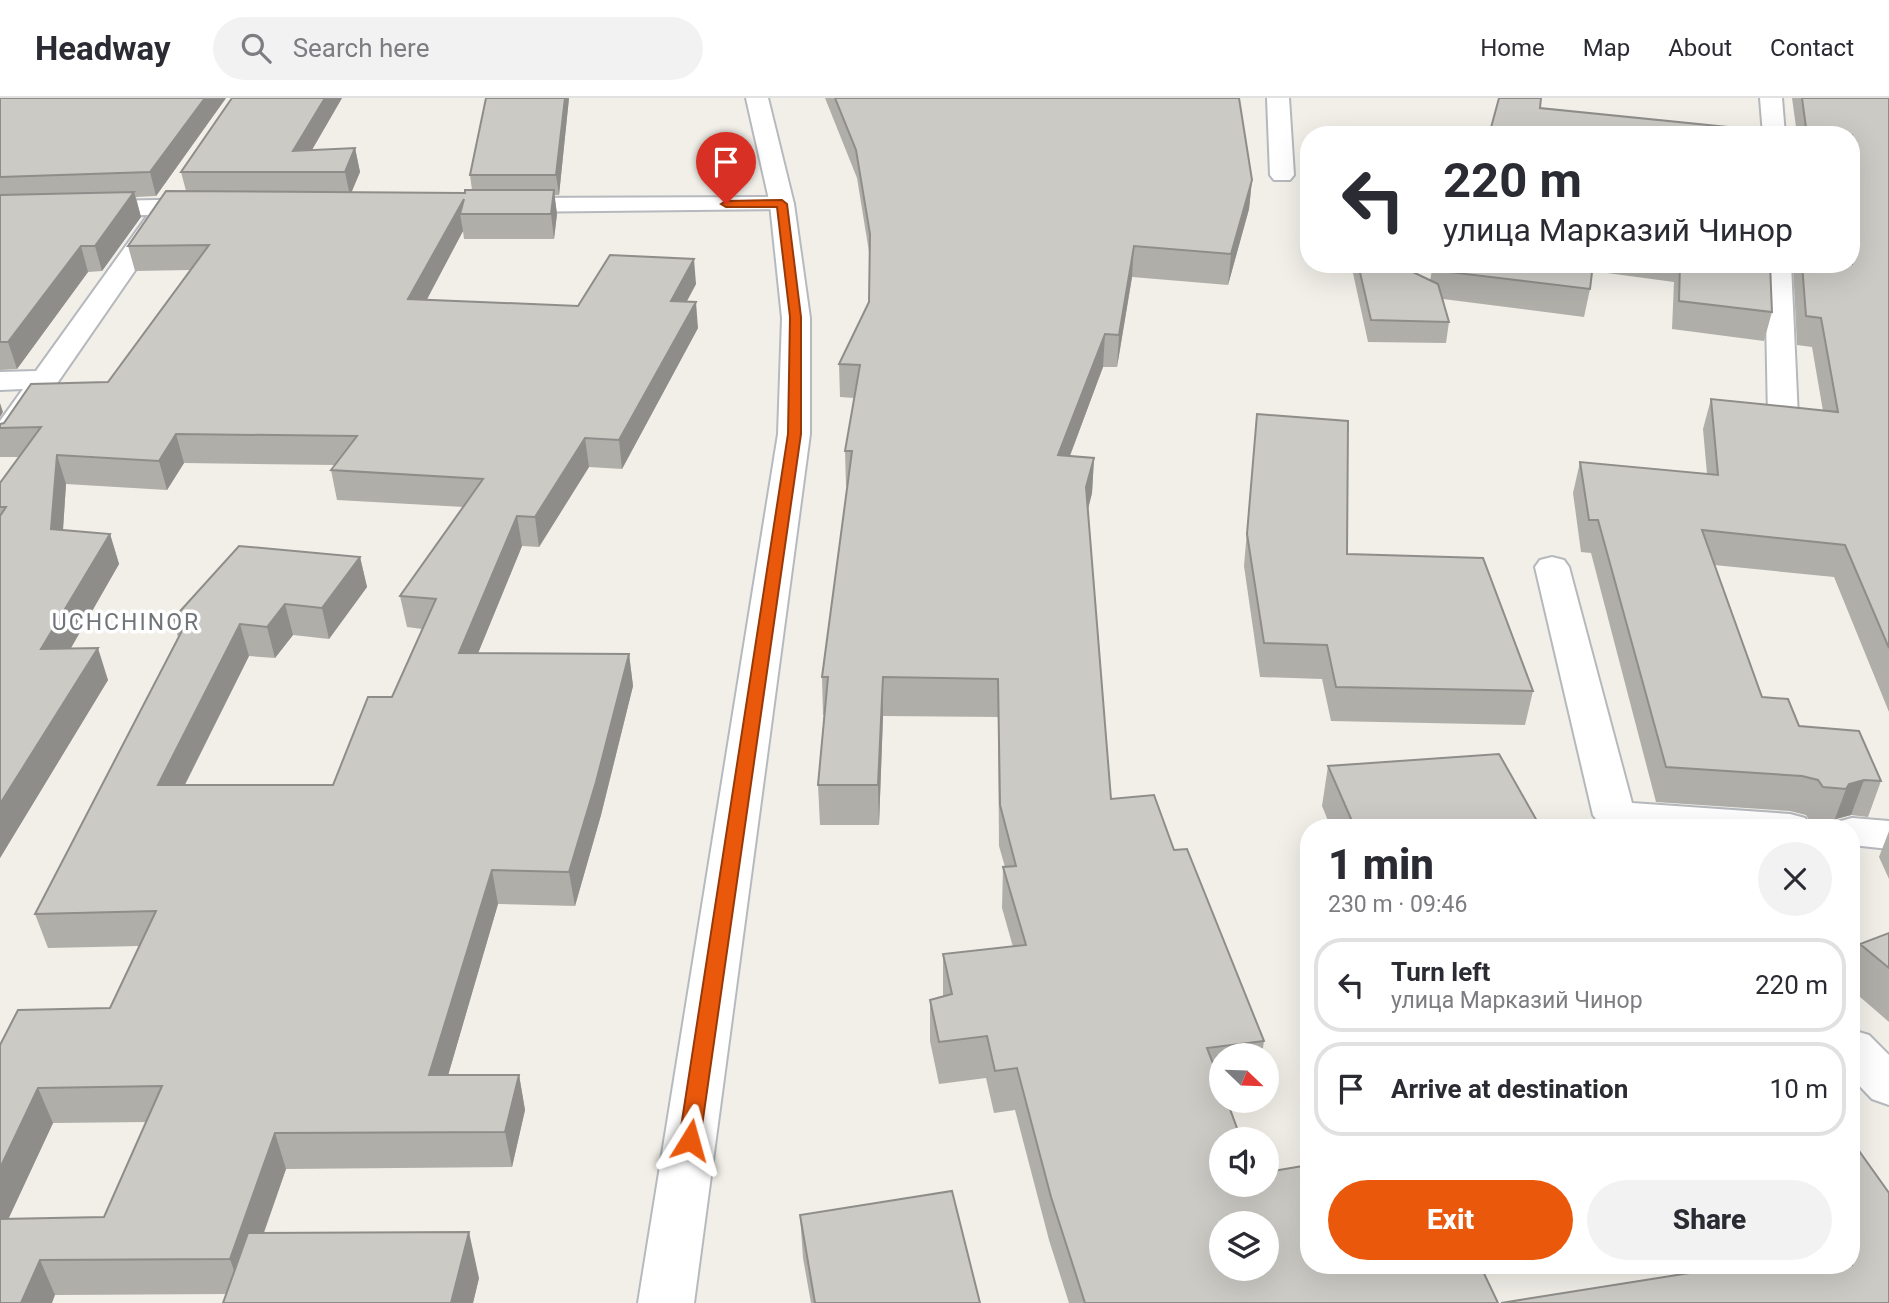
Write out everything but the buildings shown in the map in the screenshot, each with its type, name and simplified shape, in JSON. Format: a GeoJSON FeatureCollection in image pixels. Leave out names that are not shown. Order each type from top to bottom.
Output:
{"type":"FeatureCollection","features":[{"type":"Feature","properties":{"kind":"street"},"geometry":{"type":"LineString","coordinates":[[666,1303],[794,434],[796,317],[782,204],[757,98]]}},
{"type":"Feature","properties":{"kind":"street"},"geometry":{"type":"LineString","coordinates":[[1278,98],[1282,175]]}},
{"type":"Feature","properties":{"kind":"street"},"geometry":{"type":"LineString","coordinates":[[1771,98],[1773,126]]}},
{"type":"Feature","properties":{"kind":"street"},"geometry":{"type":"LineString","coordinates":[[0,210],[174,195],[236,206]]}},
{"type":"Feature","properties":{"kind":"street"},"geometry":{"type":"LineString","coordinates":[[0,443],[174,195]]}},
{"type":"Feature","properties":{"kind":"street"},"geometry":{"type":"LineString","coordinates":[[474,205],[782,204]]}},
{"type":"Feature","properties":{"kind":"street"},"geometry":{"type":"LineString","coordinates":[[1778,273],[1783,418]]}},
{"type":"Feature","properties":{"kind":"street"},"geometry":{"type":"LineString","coordinates":[[0,381],[45,380]]}},
{"type":"Feature","properties":{"kind":"street"},"geometry":{"type":"LineString","coordinates":[[1552,567],[1621,819]]}},
{"type":"Feature","properties":{"kind":"street"},"geometry":{"type":"LineString","coordinates":[[1860,833],[1889,835]]}},
{"type":"Feature","properties":{"kind":"street"},"geometry":{"type":"LineString","coordinates":[[1860,1056],[1889,1086]]}},
{"type":"Feature","properties":{"kind":"district","name":"UCHCHINOR"},"geometry":{"type":"Point","coordinates":[126,622]}},
{"type":"Feature","properties":{"kind":"route"},"geometry":{"type":"LineString","coordinates":[[690,1140],[794,434],[796,317],[782,204],[726,204]]}}]}
